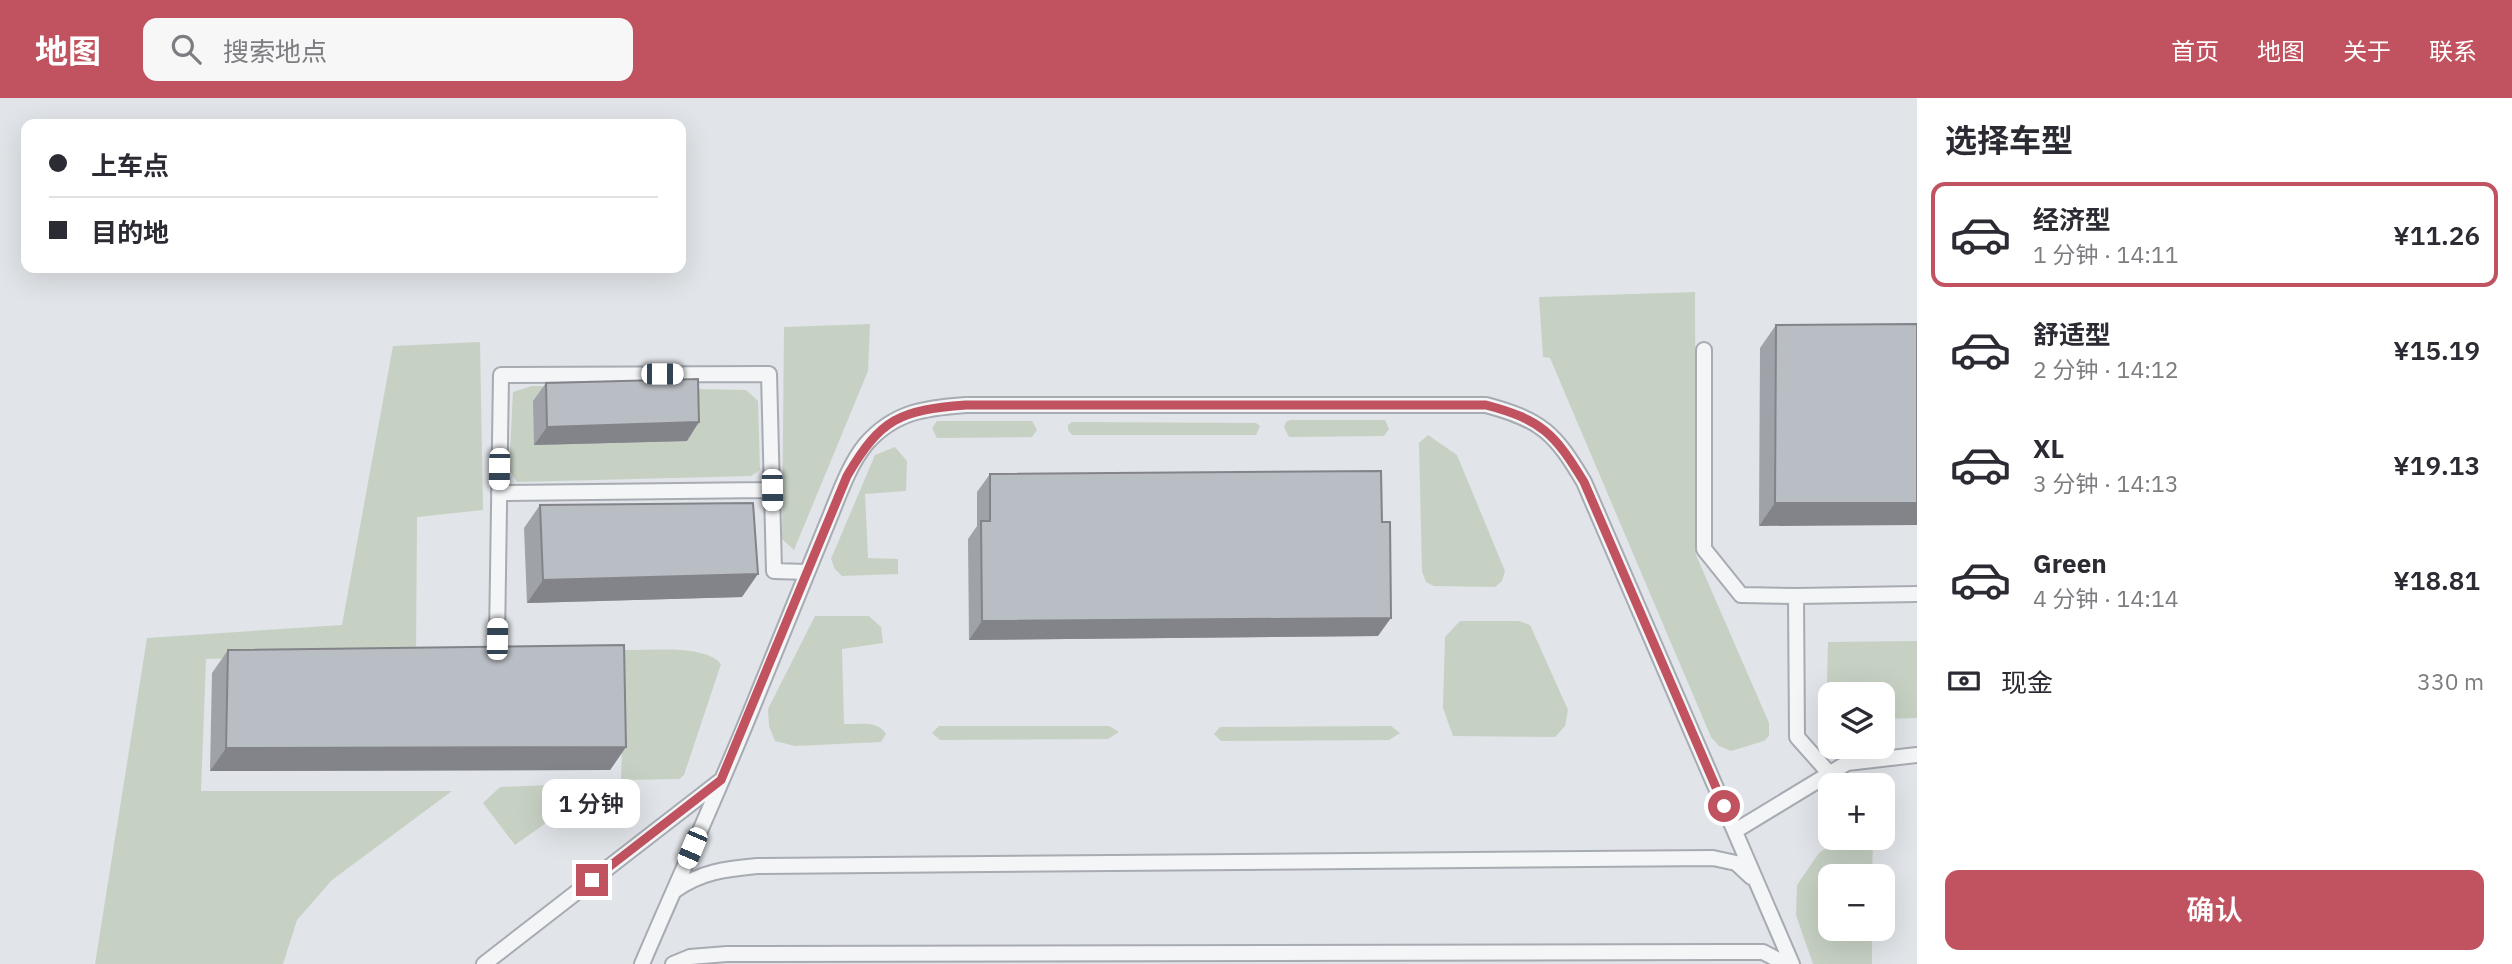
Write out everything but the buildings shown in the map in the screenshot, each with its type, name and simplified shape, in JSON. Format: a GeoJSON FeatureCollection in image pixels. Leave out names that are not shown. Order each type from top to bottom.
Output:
{"type":"FeatureCollection","features":[{"type":"Feature","properties":{"kind":"lane"},"geometry":{"type":"LineString","coordinates":[[1704,350],[1704,549],[1741,595],[1917,594]]}},
{"type":"Feature","properties":{"kind":"lane"},"geometry":{"type":"LineString","coordinates":[[497,639],[501,375],[769,373],[774,571],[807,572]]}},
{"type":"Feature","properties":{"kind":"lane"},"geometry":{"type":"LineString","coordinates":[[642,964],[847,476],[865,446],[882,428],[903,415],[932,408],[966,405],[1486,405],[1518,414],[1541,427],[1563,447],[1584,482],[1792,964]]}},
{"type":"Feature","properties":{"kind":"lane"},"geometry":{"type":"LineString","coordinates":[[499,493],[772,490]]}},
{"type":"Feature","properties":{"kind":"lane"},"geometry":{"type":"LineString","coordinates":[[1796,596],[1797,737],[1829,773],[1847,763],[1917,755]]}},
{"type":"Feature","properties":{"kind":"lane"},"geometry":{"type":"LineString","coordinates":[[484,964],[721,780]]}},
{"type":"Feature","properties":{"kind":"lane"},"geometry":{"type":"LineString","coordinates":[[1735,831],[1818,780]]}},
{"type":"Feature","properties":{"kind":"lane"},"geometry":{"type":"LineString","coordinates":[[673,892],[691,879],[721,869],[757,866],[1713,858],[1736,863],[1757,883]]}},
{"type":"Feature","properties":{"kind":"lane"},"geometry":{"type":"LineString","coordinates":[[673,964],[690,957],[727,954],[1763,952],[1786,964]]}},
{"type":"Feature","properties":{"kind":"green space"},"geometry":{"type":"Polygon","coordinates":[[[1695,292],[1696,555],[1769,723],[1769,736],[1764,741],[1731,751],[1719,746],[1711,737],[1550,358],[1543,357],[1539,297],[1695,292]]]}},
{"type":"Feature","properties":{"kind":"green space"},"geometry":{"type":"Polygon","coordinates":[[[870,324],[868,371],[794,550],[782,539],[784,327],[870,324]]]}},
{"type":"Feature","properties":{"kind":"green space"},"geometry":{"type":"Polygon","coordinates":[[[480,342],[483,510],[417,517],[416,653],[206,659],[201,791],[452,791],[332,880],[297,920],[283,964],[95,964],[147,638],[342,625],[393,346],[480,342]]]}},
{"type":"Feature","properties":{"kind":"green space"},"geometry":{"type":"Polygon","coordinates":[[[532,386],[746,390],[758,401],[760,470],[751,476],[517,482],[509,470],[513,392],[532,386]]]}},
{"type":"Feature","properties":{"kind":"green space"},"geometry":{"type":"Polygon","coordinates":[[[1290,420],[1385,420],[1389,429],[1384,436],[1289,437],[1284,427],[1290,420]]]}},
{"type":"Feature","properties":{"kind":"green space"},"geometry":{"type":"Polygon","coordinates":[[[937,421],[1032,421],[1037,430],[1032,437],[937,438],[932,428],[937,421]]]}},
{"type":"Feature","properties":{"kind":"green space"},"geometry":{"type":"Polygon","coordinates":[[[1072,422],[1256,423],[1260,426],[1256,435],[1072,435],[1068,425],[1072,422]]]}},
{"type":"Feature","properties":{"kind":"green space"},"geometry":{"type":"Polygon","coordinates":[[[1428,435],[1457,455],[1505,571],[1502,581],[1495,587],[1434,586],[1426,582],[1422,571],[1419,443],[1428,435]]]}},
{"type":"Feature","properties":{"kind":"green space"},"geometry":{"type":"Polygon","coordinates":[[[895,447],[907,461],[906,491],[865,494],[868,558],[898,559],[898,574],[842,576],[831,559],[875,455],[895,447]]]}},
{"type":"Feature","properties":{"kind":"green space"},"geometry":{"type":"Polygon","coordinates":[[[815,616],[869,616],[881,627],[883,643],[842,649],[844,724],[878,726],[886,734],[881,742],[795,746],[775,741],[769,726],[768,709],[815,616]]]}},
{"type":"Feature","properties":{"kind":"green space"},"geometry":{"type":"Polygon","coordinates":[[[1460,621],[1519,621],[1530,625],[1568,710],[1565,726],[1555,737],[1453,736],[1443,708],[1445,637],[1460,621]]]}},
{"type":"Feature","properties":{"kind":"green space"},"geometry":{"type":"Polygon","coordinates":[[[1917,641],[1917,718],[1895,719],[1895,682],[1827,682],[1828,642],[1917,641]]]}},
{"type":"Feature","properties":{"kind":"green space"},"geometry":{"type":"Polygon","coordinates":[[[625,650],[690,651],[713,658],[721,664],[684,775],[679,779],[621,780],[625,650]]]}},
{"type":"Feature","properties":{"kind":"green space"},"geometry":{"type":"Polygon","coordinates":[[[939,726],[1109,726],[1119,732],[1108,739],[940,740],[932,733],[939,726]]]}},
{"type":"Feature","properties":{"kind":"green space"},"geometry":{"type":"Polygon","coordinates":[[[1391,726],[1400,733],[1389,740],[1221,741],[1214,734],[1220,727],[1391,726]]]}},
{"type":"Feature","properties":{"kind":"green space"},"geometry":{"type":"Polygon","coordinates":[[[602,783],[515,845],[483,803],[500,787],[602,783]]]}},
{"type":"Feature","properties":{"kind":"green space"},"geometry":{"type":"Polygon","coordinates":[[[1824,850],[1873,850],[1872,864],[1818,864],[1818,941],[1872,941],[1872,964],[1813,964],[1796,915],[1797,885],[1819,853],[1824,850]]]}},
{"type":"Feature","properties":{"kind":"route"},"geometry":{"type":"LineString","coordinates":[[592,880],[721,780],[847,476],[865,446],[882,428],[903,415],[932,408],[966,405],[1486,405],[1518,414],[1541,427],[1563,447],[1584,482],[1724,806]]}}]}
